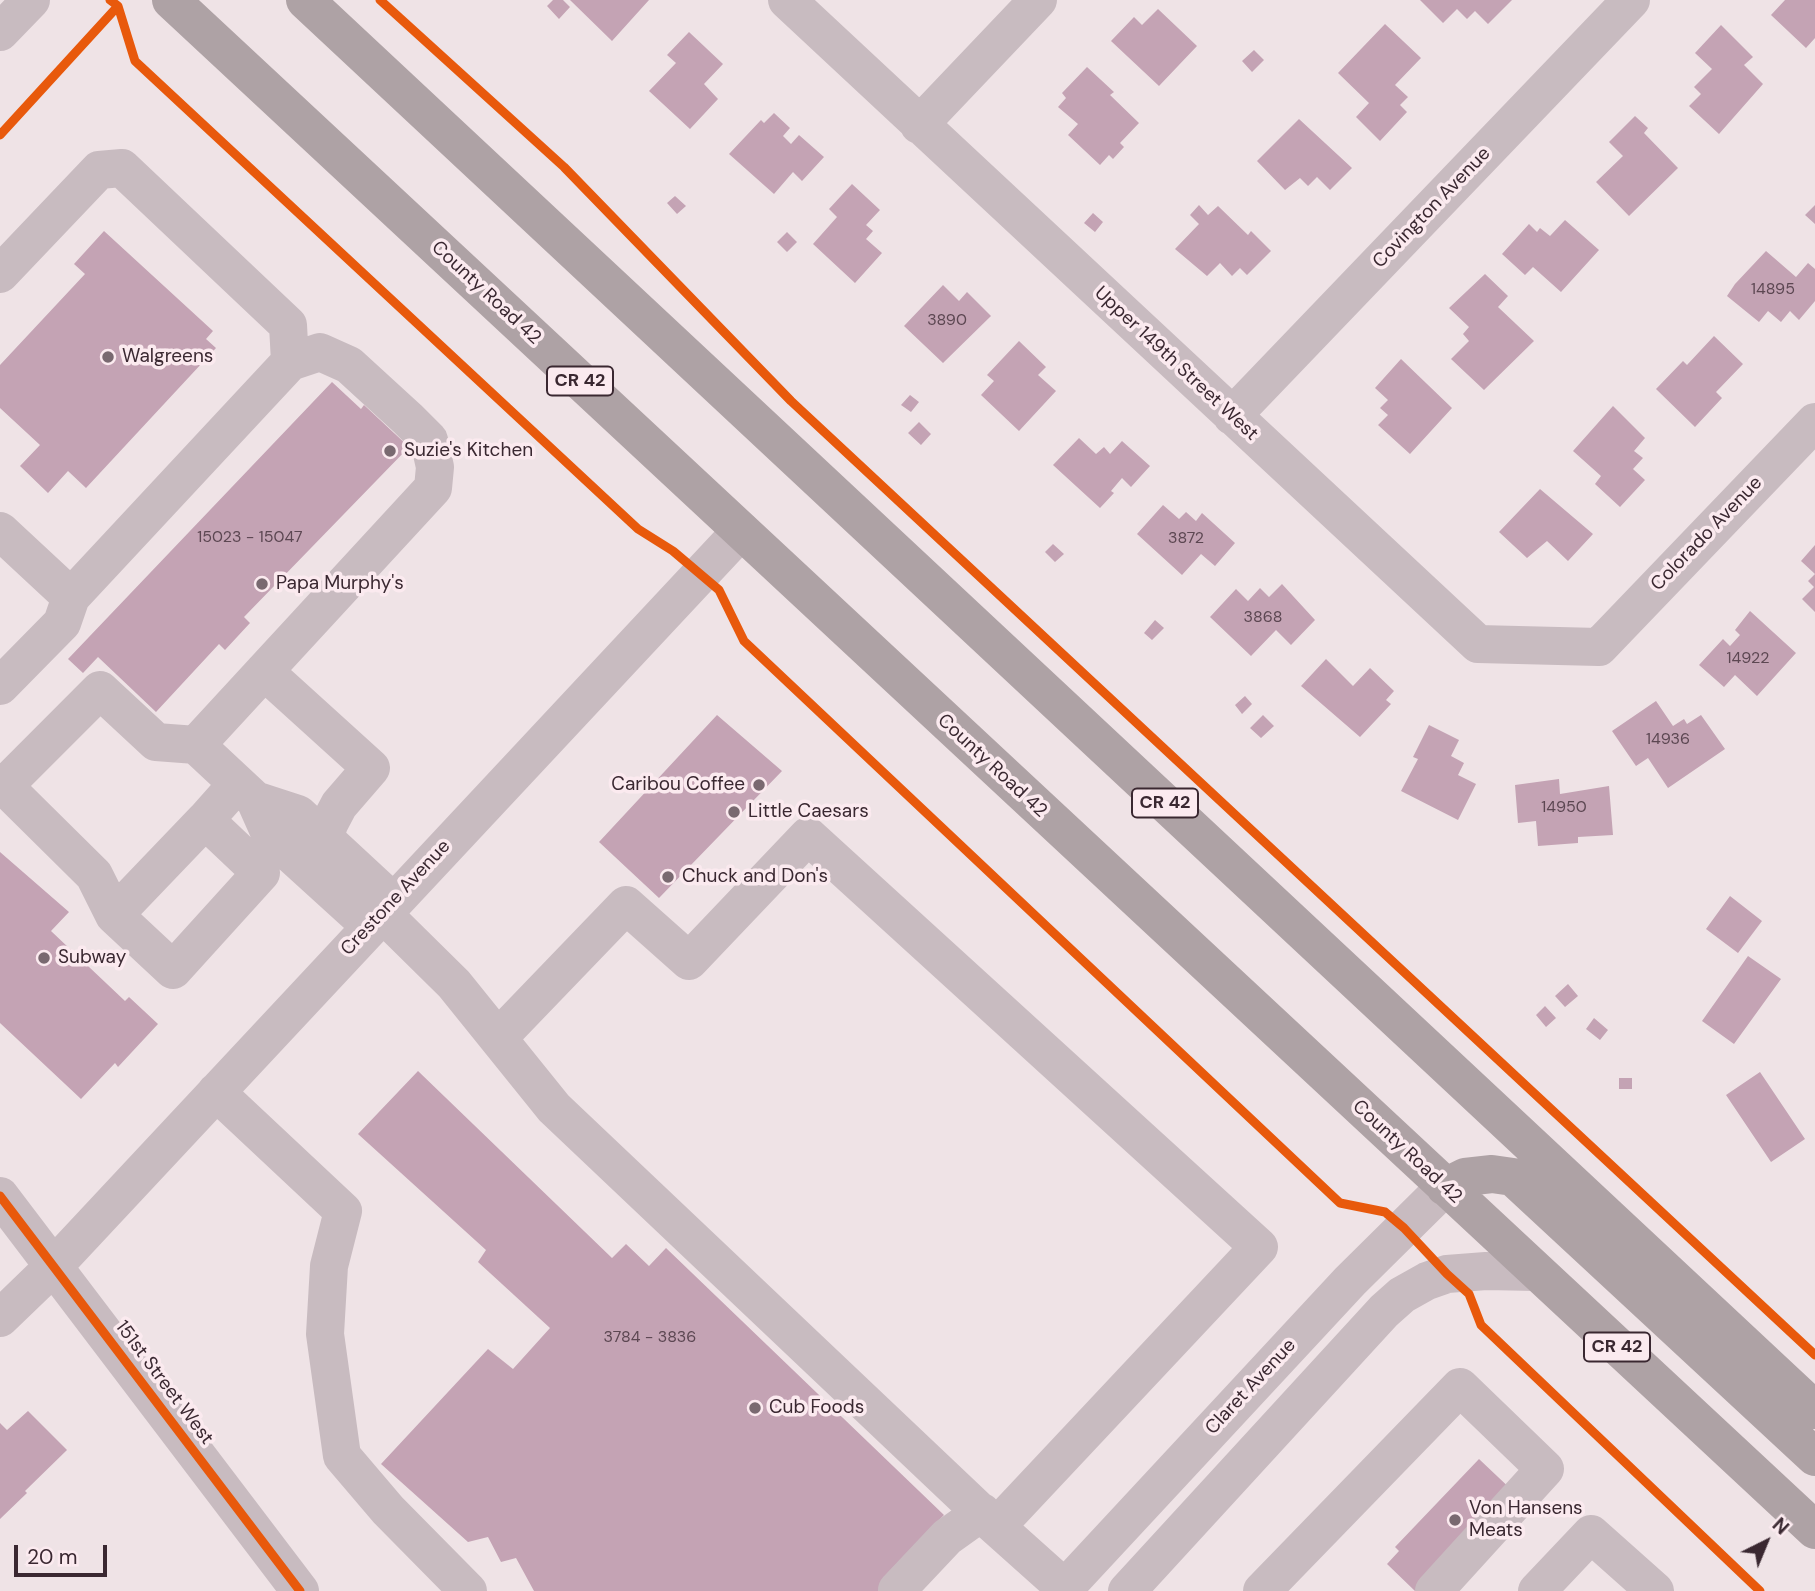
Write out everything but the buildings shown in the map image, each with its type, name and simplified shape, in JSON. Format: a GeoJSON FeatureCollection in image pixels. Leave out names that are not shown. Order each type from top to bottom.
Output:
{"type":"FeatureCollection","features":[{"type":"Feature","properties":{"kind":"highway","name":"County Road 42"},"geometry":{"type":"LineString","coordinates":[[172,0],[1815,1530]]}},
{"type":"Feature","properties":{"kind":"highway","name":"CR 42"},"geometry":{"type":"LineString","coordinates":[[305,0],[1815,1410]]}},
{"type":"Feature","properties":{"kind":"highway"},"geometry":{"type":"LineString","coordinates":[[1445,1187],[1465,1177],[1492,1174],[1513,1177],[1815,1457]]}},
{"type":"Feature","properties":{"kind":"street"},"geometry":{"type":"LineString","coordinates":[[0,32],[31,0]]}},
{"type":"Feature","properties":{"kind":"street","name":"Upper 149th Street West"},"geometry":{"type":"LineString","coordinates":[[787,0],[1478,644],[1599,647]]}},
{"type":"Feature","properties":{"kind":"street"},"geometry":{"type":"LineString","coordinates":[[919,125],[1038,0]]}},
{"type":"Feature","properties":{"kind":"street","name":"Covington Avenue"},"geometry":{"type":"LineString","coordinates":[[1232,416],[1631,0]]}},
{"type":"Feature","properties":{"kind":"street"},"geometry":{"type":"LineString","coordinates":[[0,274],[99,170],[122,168],[288,325],[290,362]]}},
{"type":"Feature","properties":{"kind":"street"},"geometry":{"type":"LineString","coordinates":[[0,686],[62,624],[71,597],[290,362],[320,352],[349,365],[429,440],[435,467],[433,488],[196,745]]}},
{"type":"Feature","properties":{"kind":"street","name":"Colorado Avenue"},"geometry":{"type":"LineString","coordinates":[[1599,647],[1815,422]]}},
{"type":"Feature","properties":{"kind":"street","name":"Crestone Avenue"},"geometry":{"type":"LineString","coordinates":[[0,1318],[53,1267],[741,531]]}},
{"type":"Feature","properties":{"kind":"street"},"geometry":{"type":"LineString","coordinates":[[8,553],[71,597]]}},
{"type":"Feature","properties":{"kind":"street"},"geometry":{"type":"LineString","coordinates":[[264,671],[371,768],[339,805],[325,838]]}},
{"type":"Feature","properties":{"kind":"street"},"geometry":{"type":"LineString","coordinates":[[205,820],[261,873],[173,970],[114,915],[94,875],[2,784],[100,690],[156,742],[196,745],[246,792],[271,836],[382,914]]}},
{"type":"Feature","properties":{"kind":"street"},"geometry":{"type":"LineString","coordinates":[[246,792],[298,814],[325,838],[382,914],[454,984],[554,1108],[1065,1590]]}},
{"type":"Feature","properties":{"kind":"street"},"geometry":{"type":"LineString","coordinates":[[114,915],[205,820],[246,792]]}},
{"type":"Feature","properties":{"kind":"street"},"geometry":{"type":"LineString","coordinates":[[498,1038],[626,905],[689,961],[808,836],[1259,1247],[989,1519],[947,1536],[897,1590]]}},
{"type":"Feature","properties":{"kind":"street"},"geometry":{"type":"LineString","coordinates":[[216,1092],[343,1210],[329,1266],[325,1334],[342,1456],[405,1527],[468,1591]]}},
{"type":"Feature","properties":{"kind":"street","name":"Claret Avenue"},"geometry":{"type":"LineString","coordinates":[[1065,1590],[1350,1280],[1445,1187]]}},
{"type":"Feature","properties":{"kind":"street","name":"151st Street West"},"geometry":{"type":"LineString","coordinates":[[0,1196],[300,1591]]}},
{"type":"Feature","properties":{"kind":"street"},"geometry":{"type":"LineString","coordinates":[[1127,1591],[1374,1321],[1402,1295],[1427,1281],[1447,1274],[1486,1271],[1536,1272]]}},
{"type":"Feature","properties":{"kind":"street"},"geometry":{"type":"LineString","coordinates":[[1262,1591],[1460,1387],[1545,1469],[1434,1591]]}},
{"type":"Feature","properties":{"kind":"street"},"geometry":{"type":"LineString","coordinates":[[1537,1591],[1591,1534],[1655,1591]]}},
{"type":"Feature","properties":{"kind":"cycle path"},"geometry":{"type":"LineString","coordinates":[[110,0],[118,6],[135,61],[638,529],[673,551],[719,590],[744,641],[1340,1203],[1385,1212],[1404,1228],[1469,1294],[1481,1325],[1760,1591]]}},
{"type":"Feature","properties":{"kind":"cycle path"},"geometry":{"type":"LineString","coordinates":[[380,0],[564,167],[791,401],[1815,1355]]}},
{"type":"Feature","properties":{"kind":"cycle path"},"geometry":{"type":"LineString","coordinates":[[0,135],[118,6]]}},
{"type":"Feature","properties":{"kind":"cycle path"},"geometry":{"type":"LineString","coordinates":[[0,1196],[300,1591]]}},
{"type":"Feature","properties":{"kind":"place","name":"Walgreens"},"geometry":{"type":"Point","coordinates":[108,357]}},
{"type":"Feature","properties":{"kind":"place","name":"Suzie's Kitchen"},"geometry":{"type":"Point","coordinates":[390,451]}},
{"type":"Feature","properties":{"kind":"place","name":"Papa Murphy's"},"geometry":{"type":"Point","coordinates":[262,584]}},
{"type":"Feature","properties":{"kind":"place","name":"Caribou Coffee"},"geometry":{"type":"Point","coordinates":[759,785]}},
{"type":"Feature","properties":{"kind":"place","name":"Little Caesars"},"geometry":{"type":"Point","coordinates":[734,812]}},
{"type":"Feature","properties":{"kind":"place","name":"Chuck and Don's"},"geometry":{"type":"Point","coordinates":[668,877]}},
{"type":"Feature","properties":{"kind":"place","name":"Subway"},"geometry":{"type":"Point","coordinates":[44,958]}},
{"type":"Feature","properties":{"kind":"place","name":"Cub Foods"},"geometry":{"type":"Point","coordinates":[755,1408]}},
{"type":"Feature","properties":{"kind":"place","name":"Von Hansens Meats"},"geometry":{"type":"Point","coordinates":[1455,1520]}}]}
